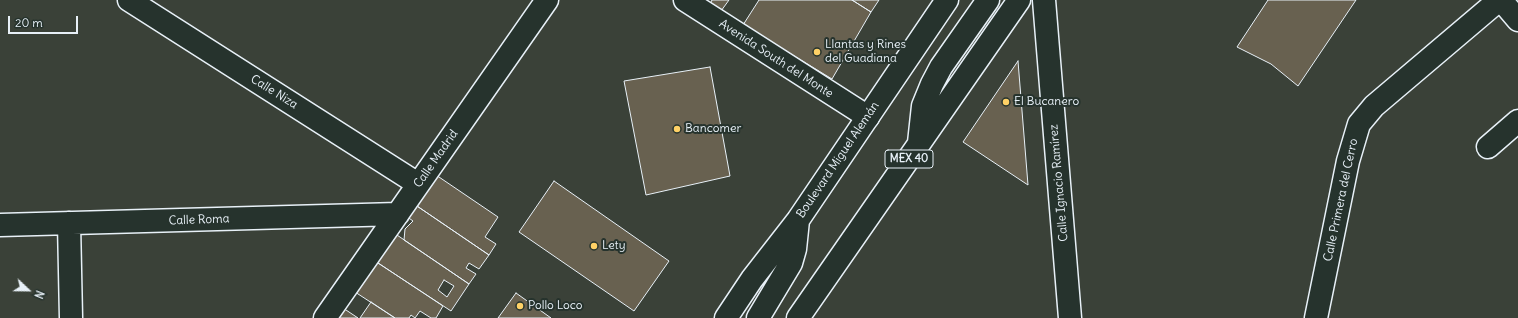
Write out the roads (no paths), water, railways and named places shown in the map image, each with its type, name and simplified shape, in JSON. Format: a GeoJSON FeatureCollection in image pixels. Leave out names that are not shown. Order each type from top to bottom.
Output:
{"type":"FeatureCollection","features":[{"type":"Feature","properties":{"kind":"main road","name":"Calle Niza"},"geometry":{"type":"LineString","coordinates":[[129,0],[418,184]]}},
{"type":"Feature","properties":{"kind":"main road","name":"Calle Madrid"},"geometry":{"type":"LineString","coordinates":[[325,318],[547,0]]}},
{"type":"Feature","properties":{"kind":"main road","name":"Avenida South del Monte"},"geometry":{"type":"LineString","coordinates":[[685,0],[868,117]]}},
{"type":"Feature","properties":{"kind":"main road","name":"Boulevard Miguel Alemán"},"geometry":{"type":"LineString","coordinates":[[726,318],[752,279],[798,220],[947,0]]}},
{"type":"Feature","properties":{"kind":"main road"},"geometry":{"type":"LineString","coordinates":[[919,144],[923,106],[932,84],[941,67],[988,0]]}},
{"type":"Feature","properties":{"kind":"main road","name":"MEX 40"},"geometry":{"type":"LineString","coordinates":[[798,318],[1019,0]]}},
{"type":"Feature","properties":{"kind":"main road","name":"Calle Ignacio Ramírez"},"geometry":{"type":"LineString","coordinates":[[1044,0],[1070,318]]}},
{"type":"Feature","properties":{"kind":"main road"},"geometry":{"type":"LineString","coordinates":[[1500,0],[1518,20]]}},
{"type":"Feature","properties":{"kind":"main road","name":"Calle Primera del Cerro"},"geometry":{"type":"LineString","coordinates":[[1316,318],[1348,161],[1359,124],[1374,106],[1500,0]]}},
{"type":"Feature","properties":{"kind":"main road"},"geometry":{"type":"LineString","coordinates":[[1488,147],[1518,121]]}},
{"type":"Feature","properties":{"kind":"main road","name":"Calle Roma"},"geometry":{"type":"LineString","coordinates":[[0,225],[398,214]]}},
{"type":"Feature","properties":{"kind":"main road"},"geometry":{"type":"LineString","coordinates":[[758,318],[790,263],[795,249],[798,220]]}},
{"type":"Feature","properties":{"kind":"main road"},"geometry":{"type":"LineString","coordinates":[[68,223],[71,318]]}},
{"type":"Feature","properties":{"kind":"place","name":"Llantas y Rines del Guadiana"},"geometry":{"type":"Point","coordinates":[817,52]}},
{"type":"Feature","properties":{"kind":"place","name":"El Bucanero"},"geometry":{"type":"Point","coordinates":[1006,102]}},
{"type":"Feature","properties":{"kind":"place","name":"Bancomer"},"geometry":{"type":"Point","coordinates":[677,129]}},
{"type":"Feature","properties":{"kind":"place","name":"Lety"},"geometry":{"type":"Point","coordinates":[594,246]}},
{"type":"Feature","properties":{"kind":"place","name":"Pollo Loco"},"geometry":{"type":"Point","coordinates":[520,306]}}]}
